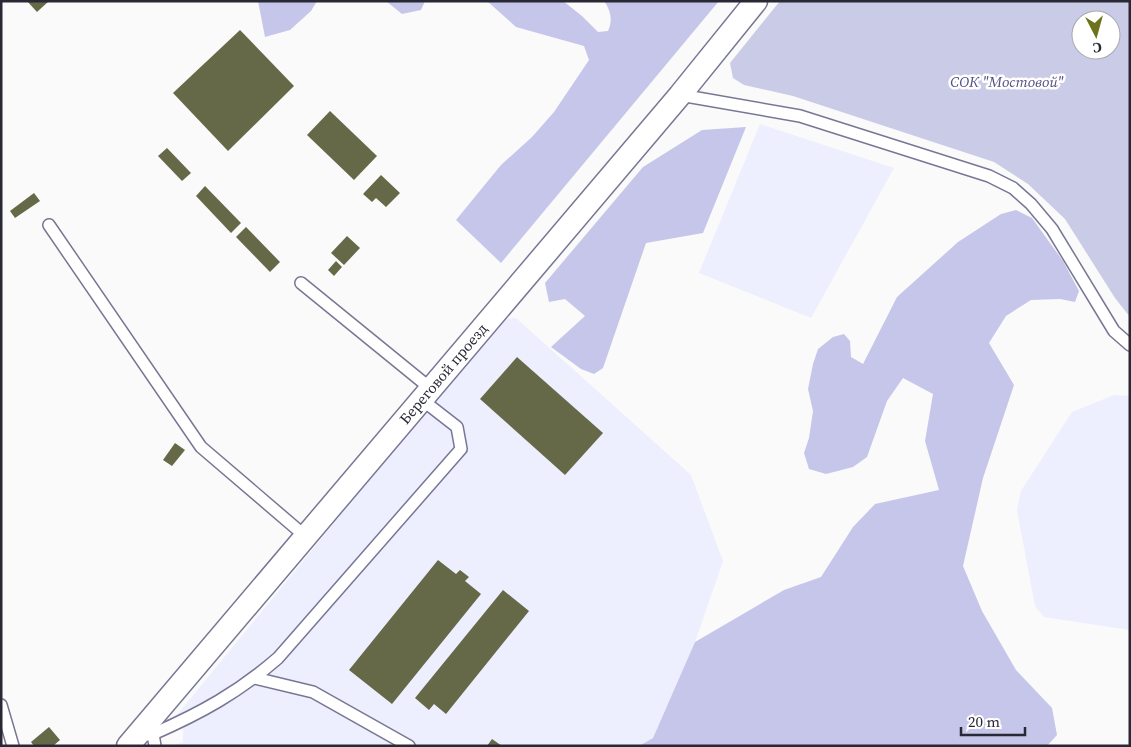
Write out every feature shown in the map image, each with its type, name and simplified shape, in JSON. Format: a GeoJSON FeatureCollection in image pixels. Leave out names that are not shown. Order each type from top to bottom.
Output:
{"type":"FeatureCollection","features":[{"type":"Feature","properties":{"kind":"street","name":"Береговой проезд"},"geometry":{"type":"LineString","coordinates":[[143,741],[305,536],[680,95],[756,1]]}},
{"type":"Feature","properties":{"kind":"lane"},"geometry":{"type":"LineString","coordinates":[[680,95],[800,116],[989,176],[1013,188],[1031,204],[1052,229],[1114,331],[1130,345]]}},
{"type":"Feature","properties":{"kind":"lane"},"geometry":{"type":"LineString","coordinates":[[49,226],[201,447],[305,536]]}},
{"type":"Feature","properties":{"kind":"lane"},"geometry":{"type":"LineString","coordinates":[[143,741],[235,692],[278,658],[461,449],[457,427],[426,394],[301,283]]}},
{"type":"Feature","properties":{"kind":"lane"},"geometry":{"type":"LineString","coordinates":[[255,678],[313,692],[409,746]]}},
{"type":"Feature","properties":{"kind":"lane"},"geometry":{"type":"LineString","coordinates":[[1,705],[13,746]]}},
{"type":"Feature","properties":{"kind":"shaded area"},"geometry":{"type":"Polygon","coordinates":[[[258,1],[317,1],[311,11],[290,30],[265,37],[258,1]]]}},
{"type":"Feature","properties":{"kind":"shaded area"},"geometry":{"type":"Polygon","coordinates":[[[386,1],[425,1],[421,10],[402,14],[386,1]]]}},
{"type":"Feature","properties":{"kind":"shaded area"},"geometry":{"type":"Polygon","coordinates":[[[487,1],[563,1],[598,32],[608,31],[611,19],[610,12],[604,1],[719,1],[501,263],[456,220],[501,165],[532,137],[554,112],[589,60],[584,46],[516,27],[487,1]]]}},
{"type":"Feature","properties":{"kind":"shaded area"},"geometry":{"type":"Polygon","coordinates":[[[760,124],[894,168],[811,318],[699,273],[760,124]]]}},
{"type":"Feature","properties":{"kind":"shaded area"},"geometry":{"type":"Polygon","coordinates":[[[746,127],[703,233],[646,243],[603,368],[594,374],[581,369],[551,347],[585,316],[565,299],[549,302],[545,283],[643,167],[702,130],[746,127]]]}},
{"type":"Feature","properties":{"kind":"shaded area"},"geometry":{"type":"Polygon","coordinates":[[[1016,210],[1032,218],[1063,261],[1079,291],[1075,302],[1060,299],[1031,300],[1006,316],[989,343],[1014,385],[983,478],[963,566],[982,611],[1016,670],[1052,708],[1057,735],[1047,746],[639,746],[653,738],[695,642],[784,590],[821,577],[853,527],[875,504],[939,490],[925,441],[933,394],[903,378],[887,401],[867,457],[853,467],[826,474],[809,469],[804,453],[809,438],[813,411],[808,389],[813,364],[818,349],[833,337],[844,334],[850,341],[851,357],[863,364],[897,297],[958,242],[1001,214],[1016,210]]]}},
{"type":"Feature","properties":{"kind":"shaded area"},"geometry":{"type":"Polygon","coordinates":[[[516,318],[691,475],[723,561],[695,642],[653,738],[639,746],[173,746],[183,742],[183,721],[168,726],[501,319],[516,318]]]}},
{"type":"Feature","properties":{"kind":"shaded area"},"geometry":{"type":"Polygon","coordinates":[[[1114,395],[1130,396],[1130,630],[1044,617],[1035,606],[1017,510],[1021,491],[1072,412],[1114,395]]]}},
{"type":"Feature","properties":{"kind":"green space","name":"СОК \"Мостовой\""},"geometry":{"type":"Polygon","coordinates":[[[780,1],[1130,1],[1130,317],[1115,298],[1065,219],[1028,184],[994,162],[793,96],[744,85],[733,78],[730,63],[780,1]]]}},
{"type":"Feature","properties":{"kind":"building"},"geometry":{"type":"Polygon","coordinates":[[[27,1],[49,1],[37,12],[27,1]]]}},
{"type":"Feature","properties":{"kind":"building"},"geometry":{"type":"Polygon","coordinates":[[[240,30],[294,86],[228,151],[173,93],[240,30]]]}},
{"type":"Feature","properties":{"kind":"building"},"geometry":{"type":"Polygon","coordinates":[[[330,111],[377,156],[354,180],[307,135],[330,111]]]}},
{"type":"Feature","properties":{"kind":"building"},"geometry":{"type":"Polygon","coordinates":[[[167,148],[191,173],[182,181],[158,156],[167,148]]]}},
{"type":"Feature","properties":{"kind":"building"},"geometry":{"type":"Polygon","coordinates":[[[381,175],[400,193],[386,207],[376,198],[372,202],[363,194],[381,175]]]}},
{"type":"Feature","properties":{"kind":"building"},"geometry":{"type":"Polygon","coordinates":[[[205,186],[241,223],[231,233],[196,196],[205,186]]]}},
{"type":"Feature","properties":{"kind":"building"},"geometry":{"type":"Polygon","coordinates":[[[34,193],[40,201],[15,218],[10,211],[34,193]]]}},
{"type":"Feature","properties":{"kind":"building"},"geometry":{"type":"Polygon","coordinates":[[[246,227],[280,262],[270,272],[236,237],[246,227]]]}},
{"type":"Feature","properties":{"kind":"building"},"geometry":{"type":"Polygon","coordinates":[[[347,236],[360,248],[344,265],[331,253],[347,236]]]}},
{"type":"Feature","properties":{"kind":"building"},"geometry":{"type":"Polygon","coordinates":[[[336,261],[342,267],[334,276],[328,270],[336,261]]]}},
{"type":"Feature","properties":{"kind":"building"},"geometry":{"type":"Polygon","coordinates":[[[517,357],[603,433],[565,475],[480,399],[517,357]]]}},
{"type":"Feature","properties":{"kind":"building"},"geometry":{"type":"Polygon","coordinates":[[[175,443],[185,450],[172,466],[163,460],[175,443]]]}},
{"type":"Feature","properties":{"kind":"building"},"geometry":{"type":"Polygon","coordinates":[[[438,560],[456,574],[460,570],[469,577],[465,581],[481,594],[392,704],[349,670],[438,560]]]}},
{"type":"Feature","properties":{"kind":"building"},"geometry":{"type":"Polygon","coordinates":[[[503,590],[529,611],[446,714],[434,704],[429,710],[415,698],[503,590]]]}},
{"type":"Feature","properties":{"kind":"building"},"geometry":{"type":"Polygon","coordinates":[[[49,727],[60,740],[53,746],[34,746],[31,742],[49,727]]]}},
{"type":"Feature","properties":{"kind":"building"},"geometry":{"type":"Polygon","coordinates":[[[492,739],[502,746],[487,746],[492,739]]]}}]}
